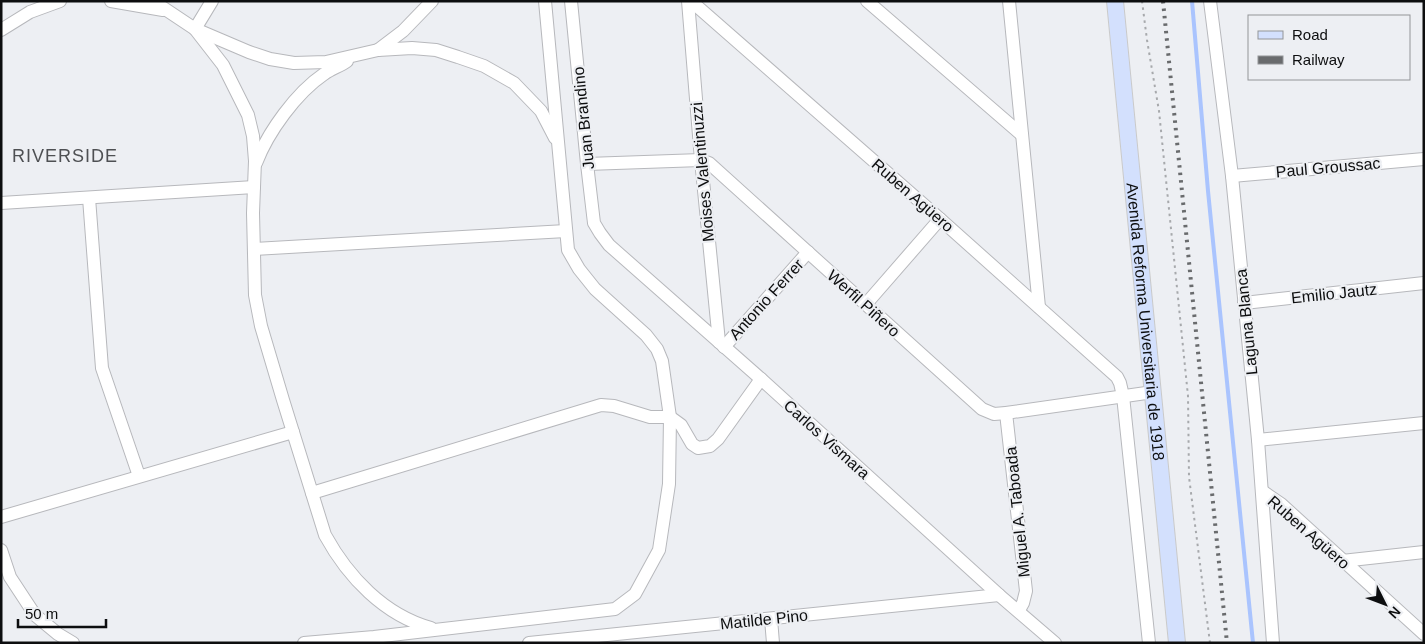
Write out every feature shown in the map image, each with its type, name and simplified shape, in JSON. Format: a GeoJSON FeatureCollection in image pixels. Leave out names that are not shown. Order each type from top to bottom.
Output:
{"type":"FeatureCollection","features":[{"type":"Feature","properties":{"kind":"main road","name":"Avenida Reforma Universitaria de 1918"},"geometry":{"type":"LineString","coordinates":[[1114,1],[1177,643]]}},
{"type":"Feature","properties":{"kind":"street"},"geometry":{"type":"LineString","coordinates":[[1,30],[30,12],[60,1]]}},
{"type":"Feature","properties":{"kind":"street"},"geometry":{"type":"LineString","coordinates":[[111,1],[167,10]]}},
{"type":"Feature","properties":{"kind":"street"},"geometry":{"type":"LineString","coordinates":[[153,1],[195,29],[270,59],[294,63],[326,62],[378,50],[412,48],[436,50],[484,66],[514,83],[534,104],[540,111],[558,144]]}},
{"type":"Feature","properties":{"kind":"street"},"geometry":{"type":"LineString","coordinates":[[195,29],[212,1]]}},
{"type":"Feature","properties":{"kind":"street"},"geometry":{"type":"LineString","coordinates":[[378,50],[403,31],[432,1]]}},
{"type":"Feature","properties":{"kind":"street"},"geometry":{"type":"LineString","coordinates":[[304,643],[437,630],[615,609],[635,594],[659,550],[669,484],[670,418],[662,361],[657,349],[646,335],[595,289],[579,269],[568,250],[545,1]]}},
{"type":"Feature","properties":{"kind":"street","name":"Juan Brandino"},"geometry":{"type":"LineString","coordinates":[[571,1],[594,222],[600,233]]}},
{"type":"Feature","properties":{"kind":"street","name":"Moises Valentinuzzi"},"geometry":{"type":"LineString","coordinates":[[688,1],[701,160],[722,344]]}},
{"type":"Feature","properties":{"kind":"street","name":"Ruben Agüero"},"geometry":{"type":"LineString","coordinates":[[691,1],[1039,306],[1117,377],[1123,396]]}},
{"type":"Feature","properties":{"kind":"street"},"geometry":{"type":"LineString","coordinates":[[867,1],[1022,135]]}},
{"type":"Feature","properties":{"kind":"street"},"geometry":{"type":"LineString","coordinates":[[1009,1],[1039,306]]}},
{"type":"Feature","properties":{"kind":"street","name":"Laguna Blanca"},"geometry":{"type":"LineString","coordinates":[[1210,1],[1232,176],[1258,440],[1273,643]]}},
{"type":"Feature","properties":{"kind":"street"},"geometry":{"type":"LineString","coordinates":[[195,29],[224,65],[248,115],[253,136],[255,166],[253,213],[255,295],[261,326],[325,535],[336,554],[355,579],[378,600],[417,624],[437,630]]}},
{"type":"Feature","properties":{"kind":"street"},"geometry":{"type":"LineString","coordinates":[[255,166],[260,151],[270,133],[308,87],[323,75],[361,54]]}},
{"type":"Feature","properties":{"kind":"street","name":"Paul Groussac"},"geometry":{"type":"LineString","coordinates":[[1232,176],[1424,159]]}},
{"type":"Feature","properties":{"kind":"street"},"geometry":{"type":"LineString","coordinates":[[587,164],[701,160]]}},
{"type":"Feature","properties":{"kind":"street","name":"Werfil Piñero"},"geometry":{"type":"LineString","coordinates":[[701,160],[709,162],[982,409],[994,414],[1006,413],[1153,392]]}},
{"type":"Feature","properties":{"kind":"street"},"geometry":{"type":"LineString","coordinates":[[1,203],[254,187]]}},
{"type":"Feature","properties":{"kind":"street"},"geometry":{"type":"LineString","coordinates":[[89,198],[102,368],[140,476]]}},
{"type":"Feature","properties":{"kind":"street"},"geometry":{"type":"LineString","coordinates":[[866,304],[940,219]]}},
{"type":"Feature","properties":{"kind":"street"},"geometry":{"type":"LineString","coordinates":[[254,249],[566,231]]}},
{"type":"Feature","properties":{"kind":"street","name":"Carlos Vismara"},"geometry":{"type":"LineString","coordinates":[[600,233],[609,246],[722,344],[1055,643]]}},
{"type":"Feature","properties":{"kind":"street","name":"Antonio Ferrer"},"geometry":{"type":"LineString","coordinates":[[722,344],[808,252]]}},
{"type":"Feature","properties":{"kind":"street","name":"Emilio Jautz"},"geometry":{"type":"LineString","coordinates":[[1244,303],[1424,283]]}},
{"type":"Feature","properties":{"kind":"street"},"geometry":{"type":"LineString","coordinates":[[312,493],[601,405],[614,406],[635,414],[650,417],[670,418],[681,425],[692,444],[698,448],[710,446],[718,439],[762,380]]}},
{"type":"Feature","properties":{"kind":"street","name":"Avenida Reforma Universitaria de 1918"},"geometry":{"type":"LineString","coordinates":[[1123,396],[1149,643]]}},
{"type":"Feature","properties":{"kind":"street","name":"Miguel A. Taboada"},"geometry":{"type":"LineString","coordinates":[[1006,413],[1026,591],[1024,603],[1019,610]]}},
{"type":"Feature","properties":{"kind":"street"},"geometry":{"type":"LineString","coordinates":[[1258,440],[1424,423]]}},
{"type":"Feature","properties":{"kind":"street"},"geometry":{"type":"LineString","coordinates":[[1,517],[292,432]]}},
{"type":"Feature","properties":{"kind":"street","name":"Ruben Agüero"},"geometry":{"type":"LineString","coordinates":[[1262,491],[1281,504],[1424,634]]}},
{"type":"Feature","properties":{"kind":"street"},"geometry":{"type":"LineString","coordinates":[[1,550],[10,576],[35,615],[58,634],[73,643]]}},
{"type":"Feature","properties":{"kind":"street"},"geometry":{"type":"LineString","coordinates":[[1342,561],[1424,552]]}},
{"type":"Feature","properties":{"kind":"street","name":"Matilde Pino"},"geometry":{"type":"LineString","coordinates":[[529,643],[1000,595]]}},
{"type":"Feature","properties":{"kind":"street"},"geometry":{"type":"LineString","coordinates":[[771,619],[773,643]]}},
{"type":"Feature","properties":{"kind":"path"},"geometry":{"type":"LineString","coordinates":[[1142,1],[1159,111],[1188,396],[1189,477],[1210,643]]}},
{"type":"Feature","properties":{"kind":"waterway"},"geometry":{"type":"LineString","coordinates":[[1192,1],[1208,191],[1253,643]]}},
{"type":"Feature","properties":{"kind":"railway"},"geometry":{"type":"LineString","coordinates":[[1163,1],[1227,643]]}},
{"type":"Feature","properties":{"kind":"district","name":"RIVERSIDE"},"geometry":{"type":"Point","coordinates":[65,156]}}]}
